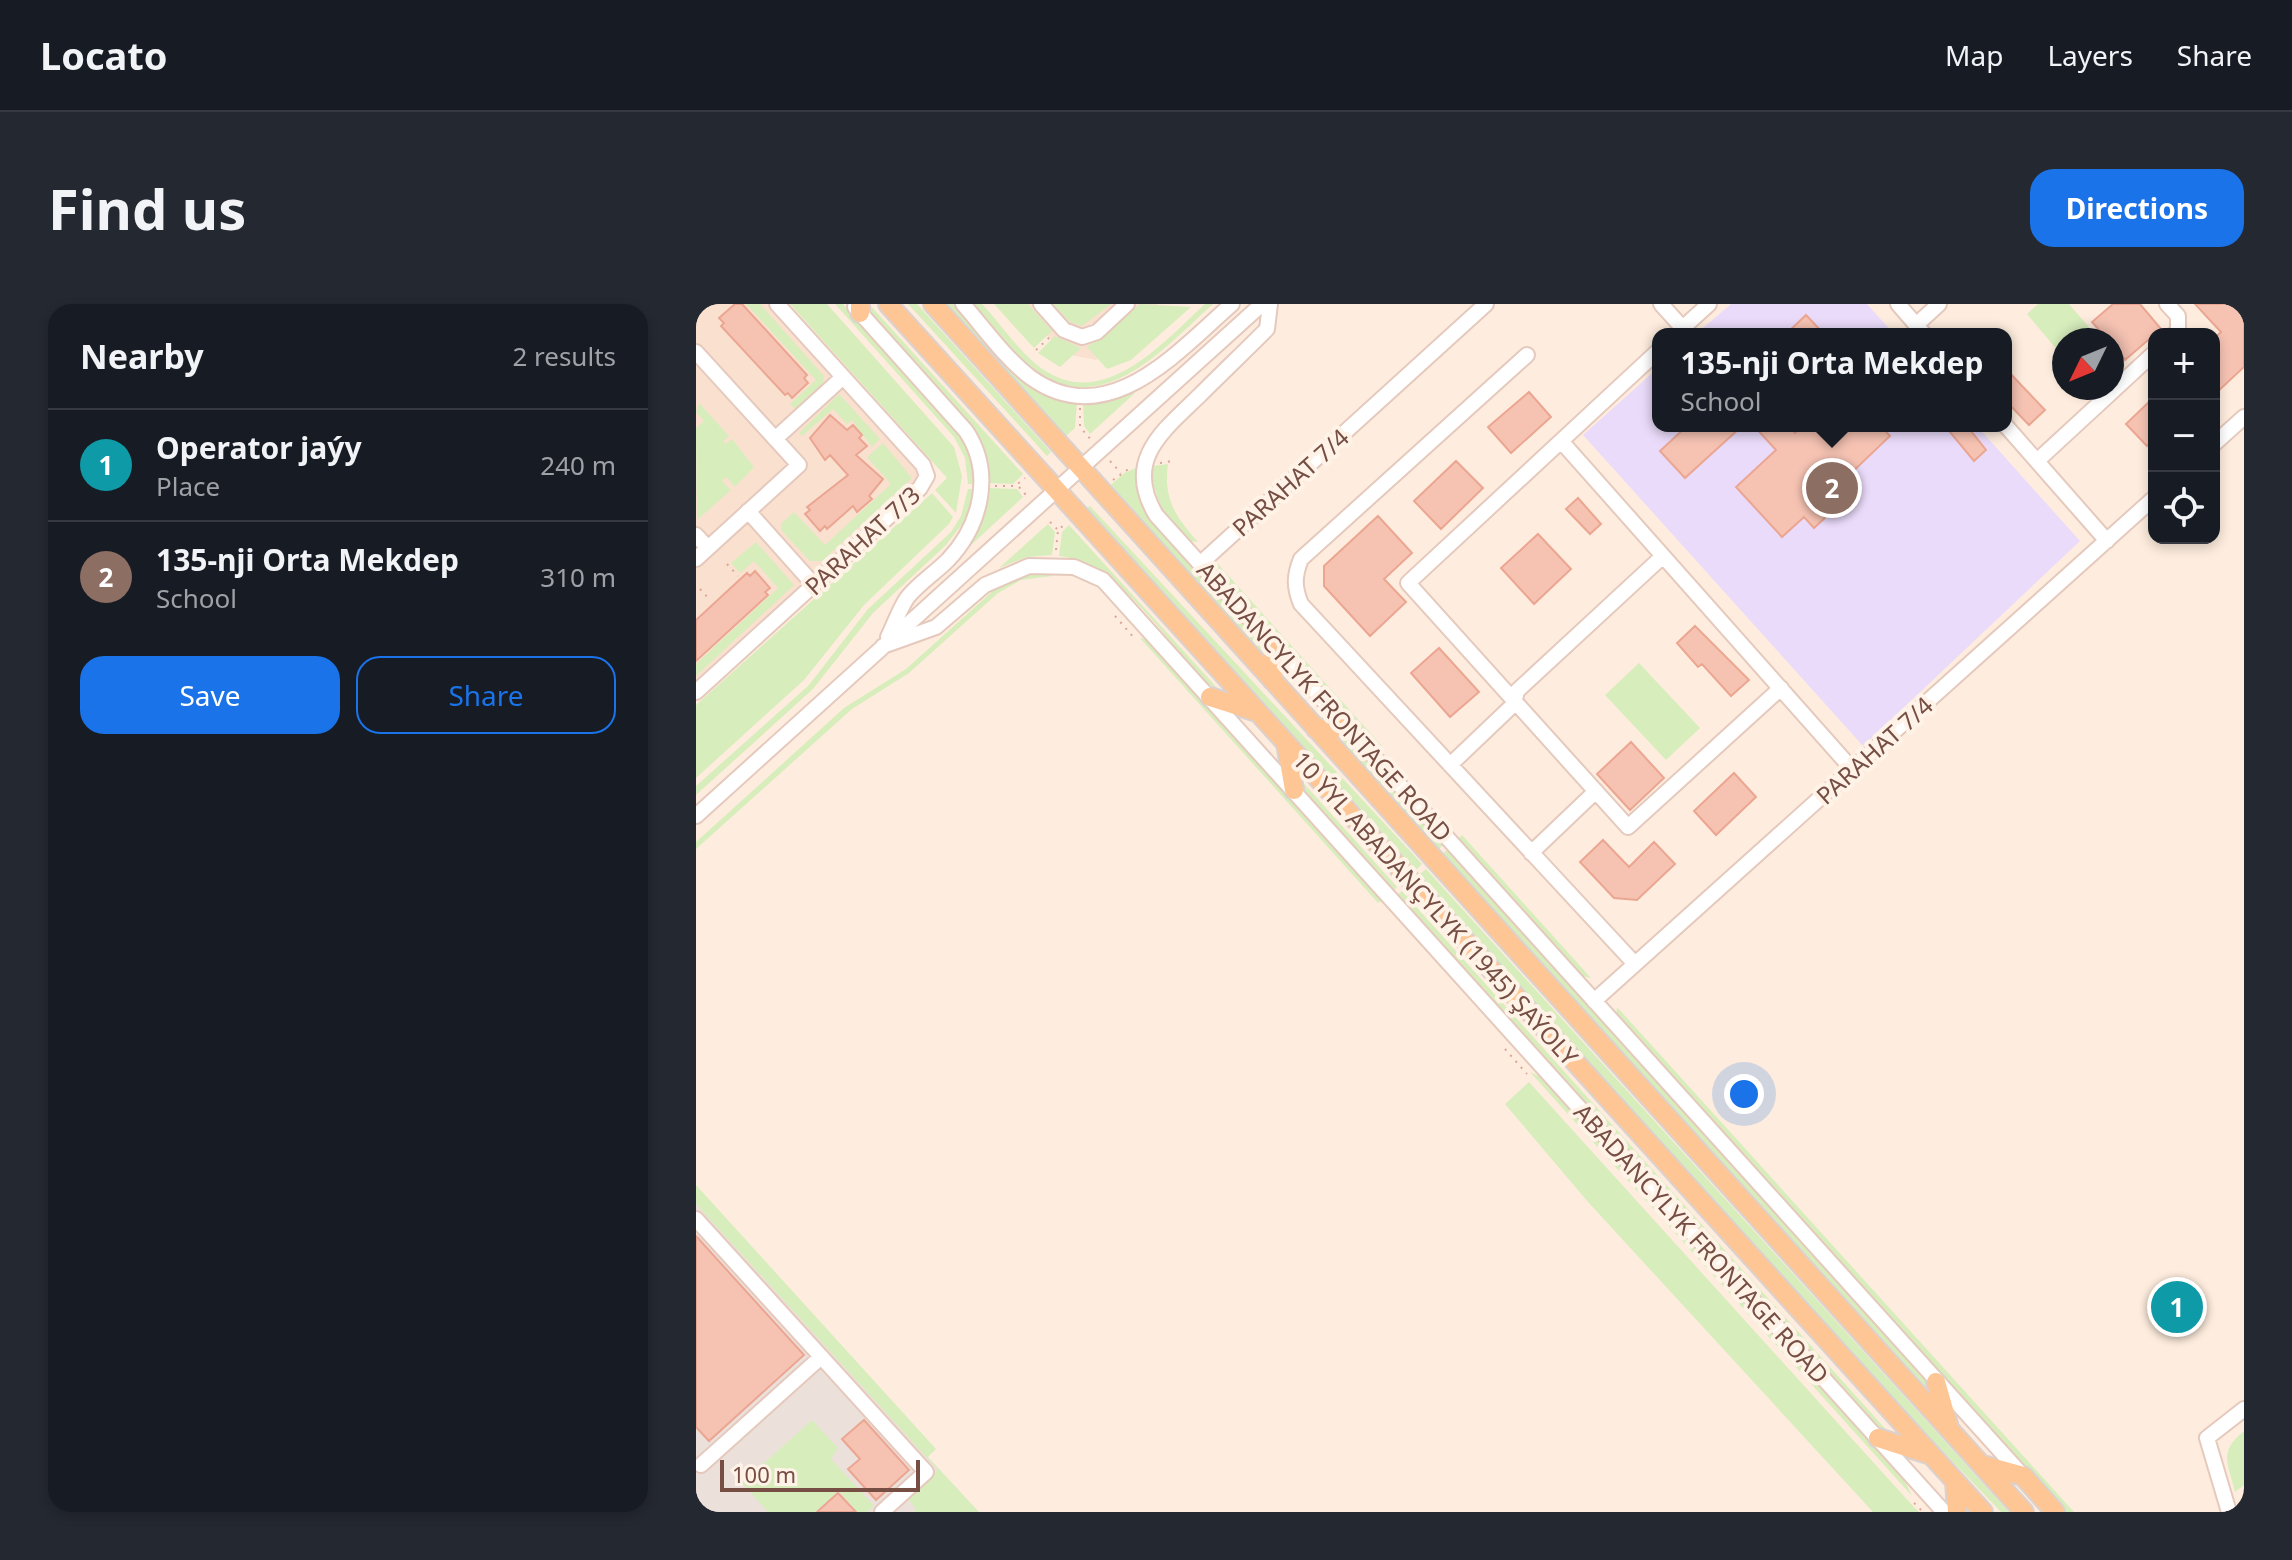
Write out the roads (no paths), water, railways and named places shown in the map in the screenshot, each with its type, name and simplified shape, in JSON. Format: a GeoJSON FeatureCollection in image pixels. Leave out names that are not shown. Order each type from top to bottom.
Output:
{"type":"FeatureCollection","features":[{"type":"Feature","properties":{"kind":"main road","name":"10 ÝYL ABADANÇYLYK (1945) ŞAÝOLY"},"geometry":{"type":"LineString","coordinates":[[888,304],[1983,1512]]}},
{"type":"Feature","properties":{"kind":"main road","name":"10 ÝYL ABADANÇYLYK (1945) ŞAÝOLY"},"geometry":{"type":"LineString","coordinates":[[933,304],[2024,1512]]}},
{"type":"Feature","properties":{"kind":"main road"},"geometry":{"type":"LineString","coordinates":[[1272,680],[1274,644]]}},
{"type":"Feature","properties":{"kind":"main road"},"geometry":{"type":"LineString","coordinates":[[1210,697],[1259,713]]}},
{"type":"Feature","properties":{"kind":"main road"},"geometry":{"type":"LineString","coordinates":[[1316,729],[1349,728]]}},
{"type":"Feature","properties":{"kind":"main road"},"geometry":{"type":"LineString","coordinates":[[1286,743],[1294,790]]}},
{"type":"Feature","properties":{"kind":"main road"},"geometry":{"type":"LineString","coordinates":[[1936,1382],[1950,1431]]}},
{"type":"Feature","properties":{"kind":"main road"},"geometry":{"type":"LineString","coordinates":[[1878,1438],[1931,1455]]}},
{"type":"Feature","properties":{"kind":"main road"},"geometry":{"type":"LineString","coordinates":[[1980,1464],[2023,1476],[2055,1512]]}},
{"type":"Feature","properties":{"kind":"main road"},"geometry":{"type":"LineString","coordinates":[[1955,1481],[1957,1512]]}},
{"type":"Feature","properties":{"kind":"street","name":"PARAHAT 7/3"},"geometry":{"type":"LineString","coordinates":[[696,692],[920,488],[927,476],[923,465],[777,304]]}},
{"type":"Feature","properties":{"kind":"street"},"geometry":{"type":"LineString","coordinates":[[963,304],[1032,378],[1063,392],[1086,395],[1118,390],[1150,376],[1232,304]]}},
{"type":"Feature","properties":{"kind":"street"},"geometry":{"type":"LineString","coordinates":[[1041,304],[1064,330],[1082,337],[1097,332],[1127,304]]}},
{"type":"Feature","properties":{"kind":"street"},"geometry":{"type":"LineString","coordinates":[[696,816],[1262,304]]}},
{"type":"Feature","properties":{"kind":"street","name":"ABADANCYLYK FRONTAGE ROAD"},"geometry":{"type":"LineString","coordinates":[[1270,304],[1267,329],[1160,433],[1146,457],[1144,487],[1150,506],[2023,1476]]}},
{"type":"Feature","properties":{"kind":"street","name":"PARAHAT 7/4"},"geometry":{"type":"LineString","coordinates":[[1201,563],[1486,304]]}},
{"type":"Feature","properties":{"kind":"street"},"geometry":{"type":"LineString","coordinates":[[1661,304],[1680,328]]}},
{"type":"Feature","properties":{"kind":"street"},"geometry":{"type":"LineString","coordinates":[[1687,328],[1709,304]]}},
{"type":"Feature","properties":{"kind":"street"},"geometry":{"type":"LineString","coordinates":[[1898,304],[1918,328]]}},
{"type":"Feature","properties":{"kind":"street"},"geometry":{"type":"LineString","coordinates":[[1921,328],[1939,304]]}},
{"type":"Feature","properties":{"kind":"street"},"geometry":{"type":"LineString","coordinates":[[2167,304],[2178,316],[2178,328]]}},
{"type":"Feature","properties":{"kind":"street"},"geometry":{"type":"LineString","coordinates":[[857,307],[966,431],[982,472],[979,504],[966,536],[946,562],[908,597],[883,646]]}},
{"type":"Feature","properties":{"kind":"street"},"geometry":{"type":"LineString","coordinates":[[696,352],[799,465],[696,559]]}},
{"type":"Feature","properties":{"kind":"street"},"geometry":{"type":"LineString","coordinates":[[1527,355],[1301,559],[1295,574],[1295,590],[1301,604],[1635,964]]}},
{"type":"Feature","properties":{"kind":"street"},"geometry":{"type":"LineString","coordinates":[[1652,357],[1408,583],[1628,827],[1781,688]]}},
{"type":"Feature","properties":{"kind":"street"},"geometry":{"type":"LineString","coordinates":[[2037,461],[2148,359]]}},
{"type":"Feature","properties":{"kind":"street"},"geometry":{"type":"LineString","coordinates":[[775,439],[843,377]]}},
{"type":"Feature","properties":{"kind":"street"},"geometry":{"type":"LineString","coordinates":[[2220,439],[2244,417]]}},
{"type":"Feature","properties":{"kind":"street"},"geometry":{"type":"LineString","coordinates":[[2011,432],[2107,541]]}},
{"type":"Feature","properties":{"kind":"street"},"geometry":{"type":"LineString","coordinates":[[1561,441],[1852,769]]}},
{"type":"Feature","properties":{"kind":"street","name":"PARAHAT 7/4"},"geometry":{"type":"LineString","coordinates":[[1594,1001],[2148,503]]}},
{"type":"Feature","properties":{"kind":"street"},"geometry":{"type":"LineString","coordinates":[[748,511],[814,585]]}},
{"type":"Feature","properties":{"kind":"street"},"geometry":{"type":"LineString","coordinates":[[696,535],[708,548]]}},
{"type":"Feature","properties":{"kind":"street"},"geometry":{"type":"LineString","coordinates":[[1450,765],[1515,701],[1517,691],[1663,556]]}},
{"type":"Feature","properties":{"kind":"street","name":"ABADANCYLYK FRONTAGE ROAD"},"geometry":{"type":"LineString","coordinates":[[883,646],[936,627],[974,592],[994,579],[1029,566],[1063,565],[1084,570],[1103,580],[1944,1512]]}},
{"type":"Feature","properties":{"kind":"street"},"geometry":{"type":"LineString","coordinates":[[1531,853],[1596,791]]}},
{"type":"Feature","properties":{"kind":"street"},"geometry":{"type":"LineString","coordinates":[[696,1219],[926,1472],[882,1512]]}},
{"type":"Feature","properties":{"kind":"street"},"geometry":{"type":"LineString","coordinates":[[701,1465],[821,1357]]}},
{"type":"Feature","properties":{"kind":"street"},"geometry":{"type":"LineString","coordinates":[[2229,1512],[2207,1438],[2244,1409]]}},
{"type":"Feature","properties":{"kind":"place","name":"135-nji Orta Mekdep"},"geometry":{"type":"Point","coordinates":[1832,488]}},
{"type":"Feature","properties":{"kind":"place","name":"Operator jaýy"},"geometry":{"type":"Point","coordinates":[2177,1307]}}]}
